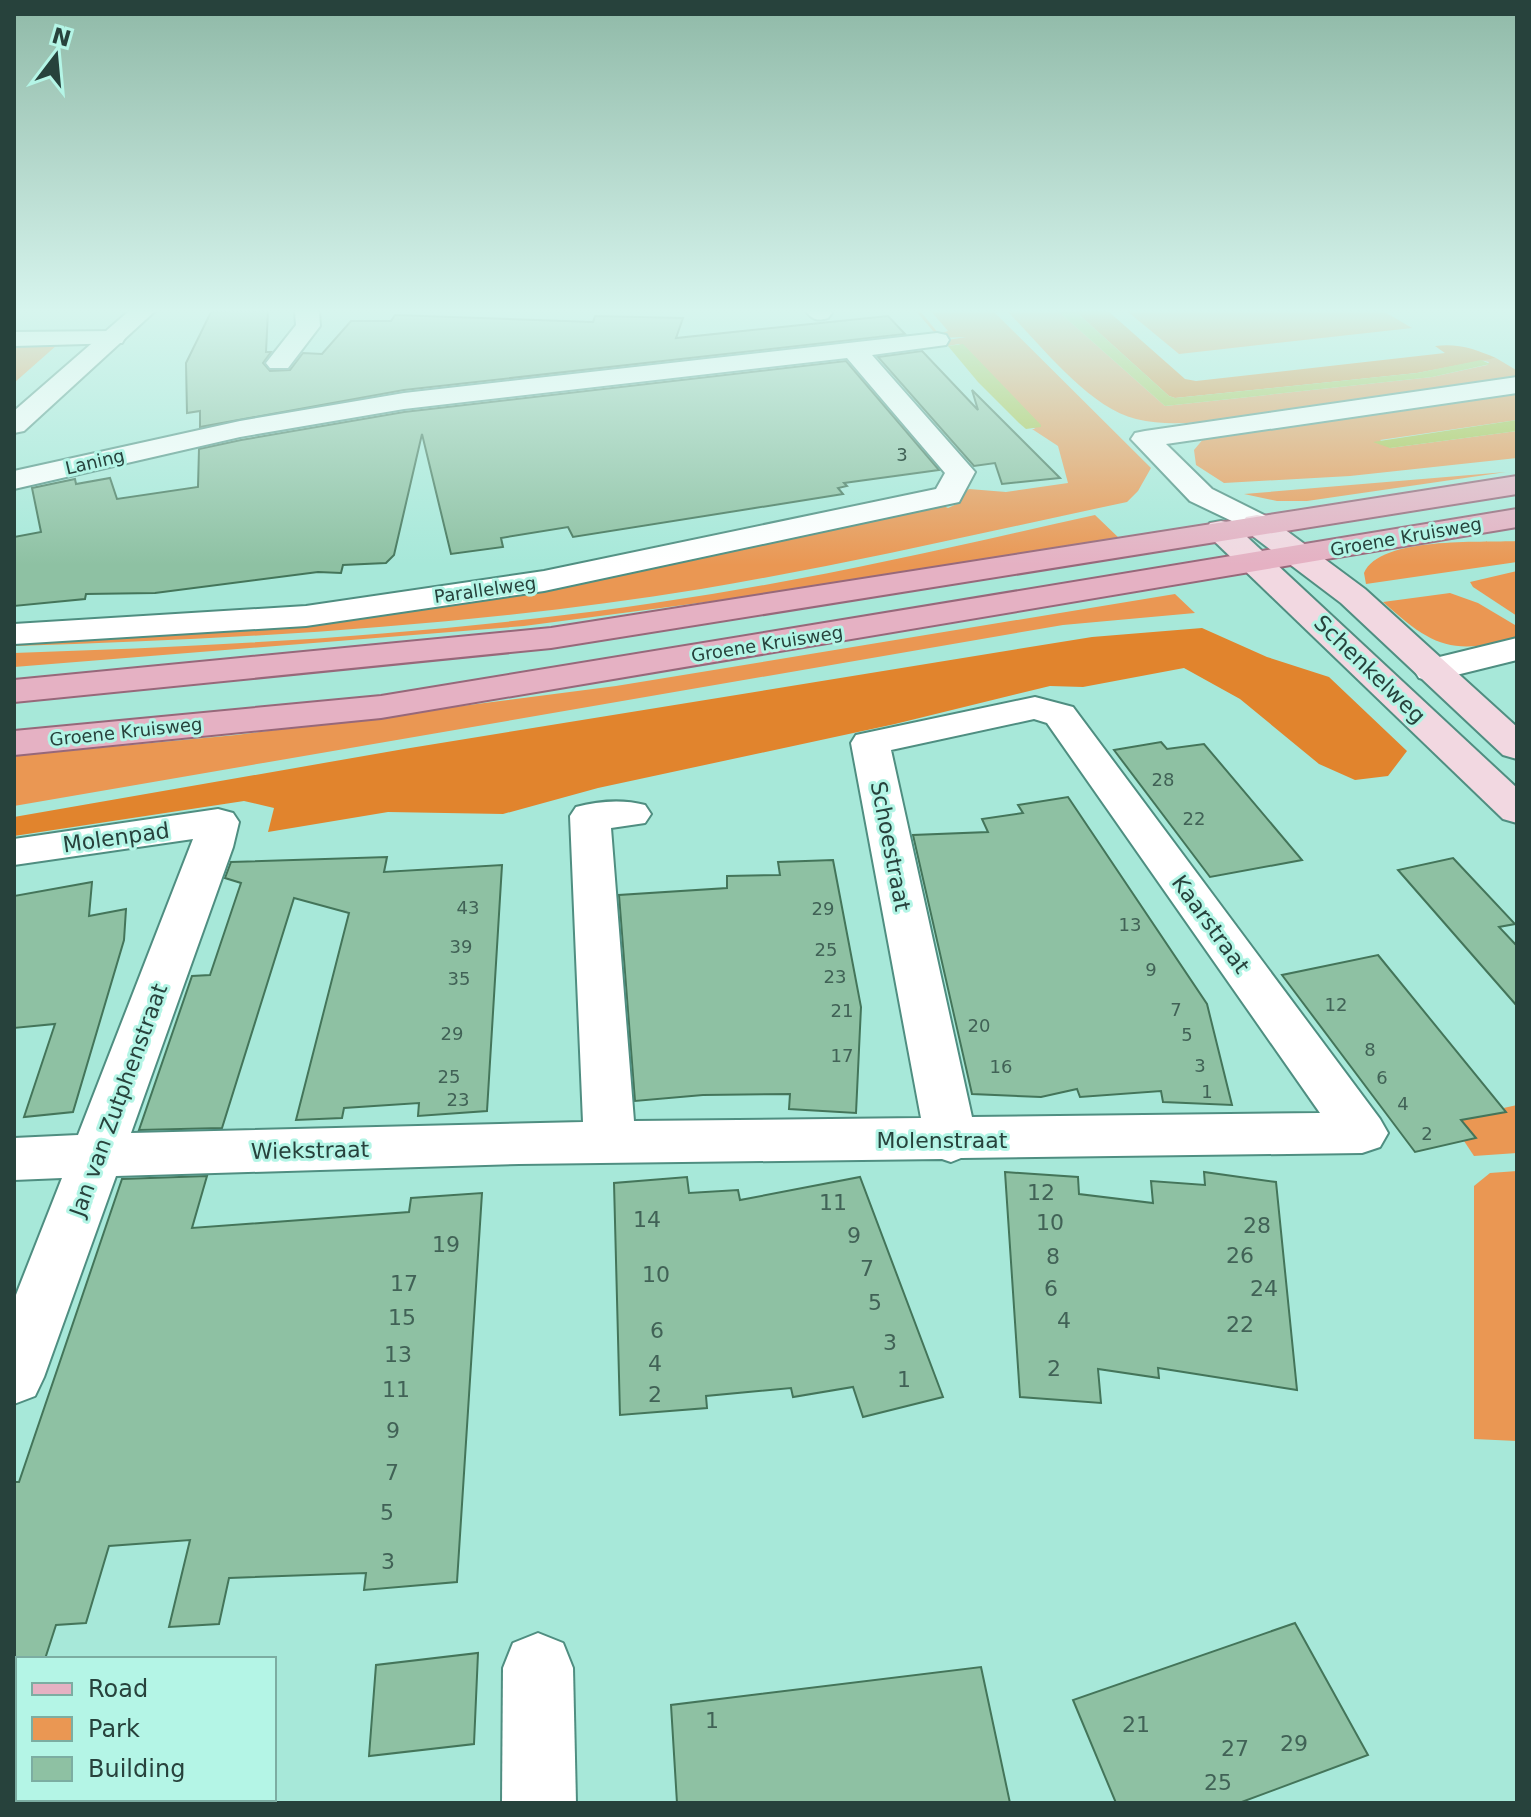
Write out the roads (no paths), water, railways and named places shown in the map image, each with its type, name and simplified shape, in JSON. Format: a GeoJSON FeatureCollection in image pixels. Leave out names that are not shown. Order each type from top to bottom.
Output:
{"type":"FeatureCollection","features":[{"type":"Feature","properties":{"kind":"main road","name":"Groene Kruisweg"},"geometry":{"type":"LineString","coordinates":[[14,691],[551,638],[1517,485]]}},
{"type":"Feature","properties":{"kind":"main road","name":"Groene Kruisweg"},"geometry":{"type":"LineString","coordinates":[[14,743],[381,707],[1517,518]]}},
{"type":"Feature","properties":{"kind":"main road","name":"Schenkelweg"},"geometry":{"type":"LineString","coordinates":[[1257,524],[1367,608],[1517,747]]}},
{"type":"Feature","properties":{"kind":"main road","name":"Schenkelweg"},"geometry":{"type":"LineString","coordinates":[[1221,530],[1517,810]]}},
{"type":"Feature","properties":{"kind":"street"},"geometry":{"type":"LineString","coordinates":[[14,425],[47,396]]}},
{"type":"Feature","properties":{"kind":"street","name":"Laning"},"geometry":{"type":"LineString","coordinates":[[14,480],[240,429],[450,396]]}},
{"type":"Feature","properties":{"kind":"street","name":"Parallelweg"},"geometry":{"type":"LineString","coordinates":[[14,634],[306,616],[544,581],[948,496],[960,472],[894,396]]}},
{"type":"Feature","properties":{"kind":"street"},"geometry":{"type":"LineString","coordinates":[[1221,530],[1201,495],[1145,439],[1443,396]]}},
{"type":"Feature","properties":{"kind":"street"},"geometry":{"type":"LineString","coordinates":[[1201,495],[1257,524]]}},
{"type":"Feature","properties":{"kind":"street"},"geometry":{"type":"LineString","coordinates":[[1432,670],[1517,649]]}},
{"type":"Feature","properties":{"kind":"street","name":"Schoestraat"},"geometry":{"type":"LineString","coordinates":[[951,1141],[870,743],[1035,708],[1060,715]]}},
{"type":"Feature","properties":{"kind":"street","name":"Kaarstraat"},"geometry":{"type":"LineString","coordinates":[[1060,715],[1362,1133]]}},
{"type":"Feature","properties":{"kind":"street"},"geometry":{"type":"LineString","coordinates":[[610,1141],[590,816],[631,814]]}},
{"type":"Feature","properties":{"kind":"street","name":"Molenpad"},"geometry":{"type":"LineString","coordinates":[[14,852],[218,822]]}},
{"type":"Feature","properties":{"kind":"street","name":"Jan van Zutphenstraat"},"geometry":{"type":"LineString","coordinates":[[14,1377],[212,847],[218,822]]}},
{"type":"Feature","properties":{"kind":"street","name":"Molenstraat"},"geometry":{"type":"LineString","coordinates":[[522,1145],[610,1141],[951,1141],[1362,1133]]}},
{"type":"Feature","properties":{"kind":"street","name":"Wiekstraat"},"geometry":{"type":"LineString","coordinates":[[98,1155],[522,1145]]}},
{"type":"Feature","properties":{"kind":"street"},"geometry":{"type":"LineString","coordinates":[[14,1159],[98,1155]]}},
{"type":"Feature","properties":{"kind":"street"},"geometry":{"type":"LineString","coordinates":[[538,1668],[539,1803]]}}]}
